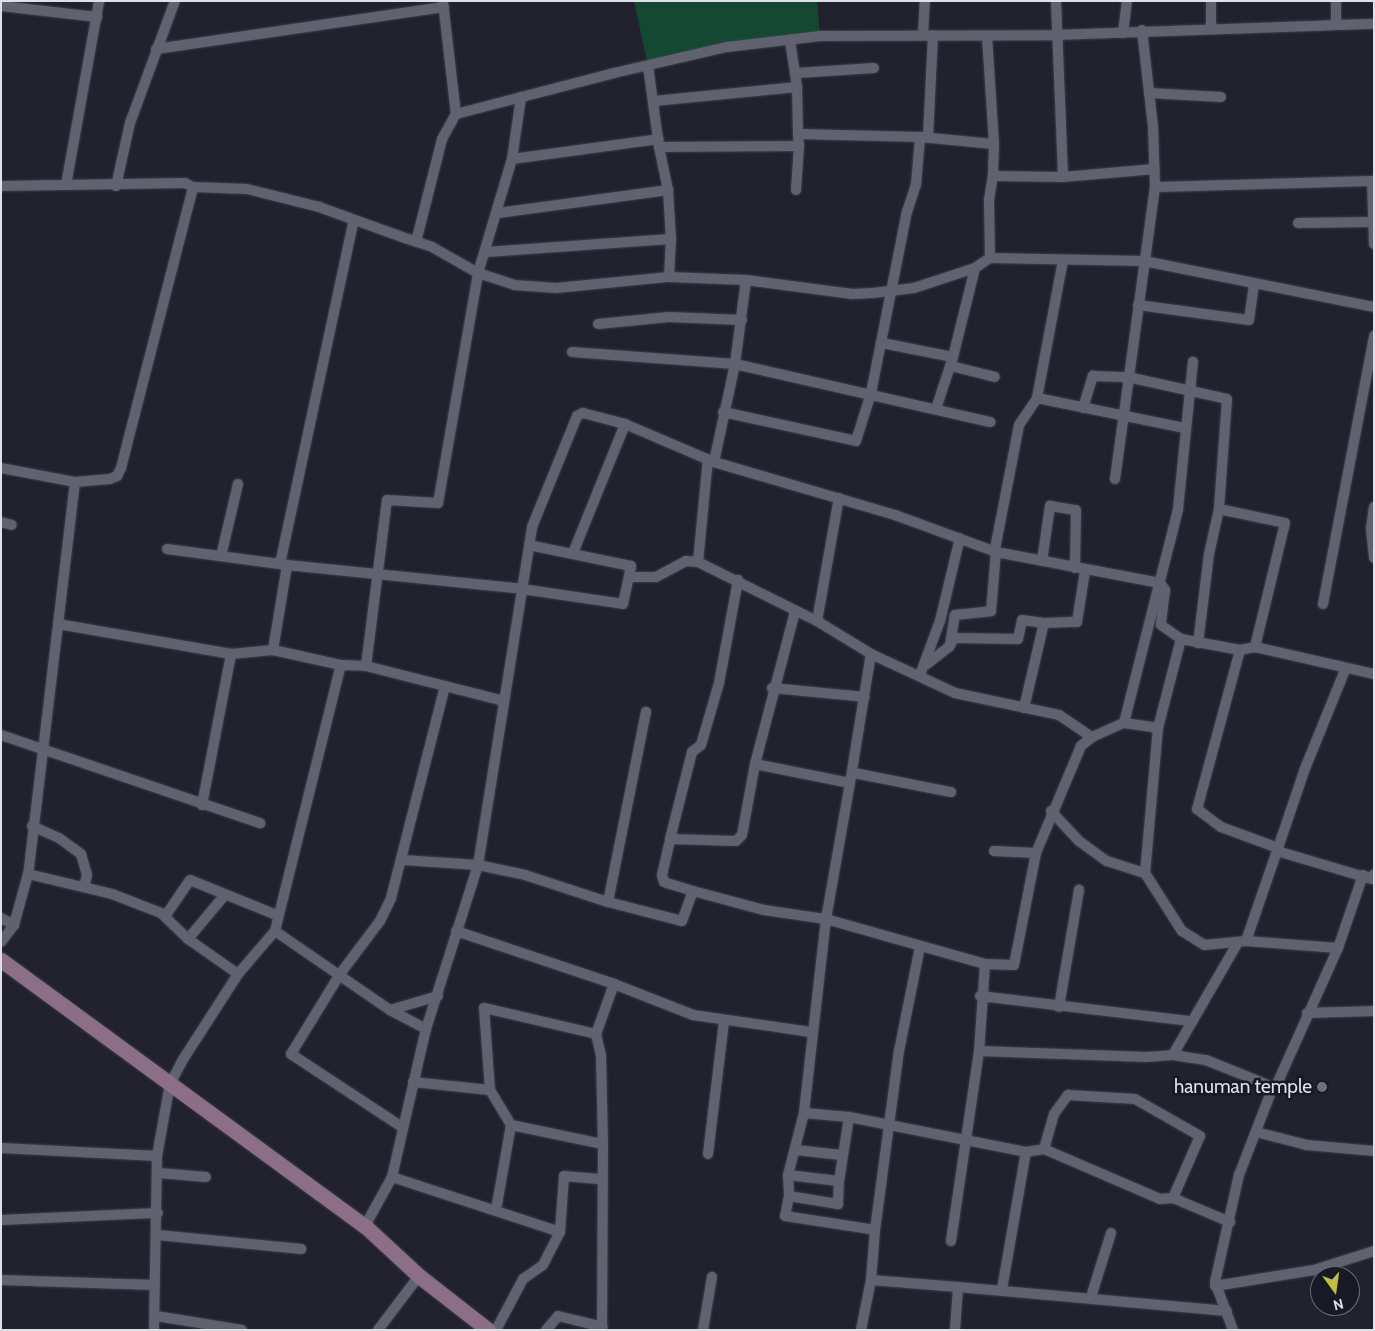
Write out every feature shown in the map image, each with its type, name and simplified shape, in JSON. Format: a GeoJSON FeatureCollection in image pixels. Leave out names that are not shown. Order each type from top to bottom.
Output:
{"type":"FeatureCollection","features":[{"type":"Feature","properties":{"kind":"street"},"geometry":{"type":"LineString","coordinates":[[66,185],[99,1]]}},
{"type":"Feature","properties":{"kind":"street"},"geometry":{"type":"LineString","coordinates":[[116,186],[130,123],[156,49],[176,1]]}},
{"type":"Feature","properties":{"kind":"street"},"geometry":{"type":"LineString","coordinates":[[723,412],[851,443],[859,438],[894,291],[907,212],[916,185],[924,137],[928,35],[925,1]]}},
{"type":"Feature","properties":{"kind":"street"},"geometry":{"type":"LineString","coordinates":[[1056,1],[1055,35],[1063,177]]}},
{"type":"Feature","properties":{"kind":"street"},"geometry":{"type":"LineString","coordinates":[[1124,33],[1127,1]]}},
{"type":"Feature","properties":{"kind":"street"},"geometry":{"type":"LineString","coordinates":[[1211,1],[1211,29]]}},
{"type":"Feature","properties":{"kind":"street"},"geometry":{"type":"LineString","coordinates":[[1336,1],[1336,25]]}},
{"type":"Feature","properties":{"kind":"street"},"geometry":{"type":"LineString","coordinates":[[156,49],[443,4],[456,114],[442,139],[416,242]]}},
{"type":"Feature","properties":{"kind":"street"},"geometry":{"type":"LineString","coordinates":[[1,6],[97,18]]}},
{"type":"Feature","properties":{"kind":"street"},"geometry":{"type":"LineString","coordinates":[[456,114],[728,47],[820,36],[1055,35],[1124,33],[1142,30],[1374,24]]}},
{"type":"Feature","properties":{"kind":"street"},"geometry":{"type":"LineString","coordinates":[[1115,479],[1155,187],[1149,93],[1142,30]]}},
{"type":"Feature","properties":{"kind":"street"},"geometry":{"type":"LineString","coordinates":[[987,36],[994,144],[993,176],[989,200],[990,258]]}},
{"type":"Feature","properties":{"kind":"street"},"geometry":{"type":"LineString","coordinates":[[790,40],[797,73],[799,146],[796,190]]}},
{"type":"Feature","properties":{"kind":"street"},"geometry":{"type":"LineString","coordinates":[[648,66],[668,190],[672,239],[669,277]]}},
{"type":"Feature","properties":{"kind":"street"},"geometry":{"type":"LineString","coordinates":[[797,73],[874,68]]}},
{"type":"Feature","properties":{"kind":"street"},"geometry":{"type":"LineString","coordinates":[[654,101],[797,87]]}},
{"type":"Feature","properties":{"kind":"street"},"geometry":{"type":"LineString","coordinates":[[1149,93],[1220,97]]}},
{"type":"Feature","properties":{"kind":"street"},"geometry":{"type":"LineString","coordinates":[[366,666],[376,572],[387,500],[438,503],[478,273],[498,213],[512,159],[521,97]]}},
{"type":"Feature","properties":{"kind":"street"},"geometry":{"type":"LineString","coordinates":[[798,134],[924,137],[994,144]]}},
{"type":"Feature","properties":{"kind":"street"},"geometry":{"type":"LineString","coordinates":[[512,159],[659,143],[799,146]]}},
{"type":"Feature","properties":{"kind":"street"},"geometry":{"type":"LineString","coordinates":[[993,176],[1063,177],[1154,169]]}},
{"type":"Feature","properties":{"kind":"street"},"geometry":{"type":"LineString","coordinates":[[1155,187],[1373,181],[1372,222],[1374,244]]}},
{"type":"Feature","properties":{"kind":"street"},"geometry":{"type":"LineString","coordinates":[[1,186],[116,186],[185,182],[193,187],[247,189],[354,220],[416,242],[478,273],[514,285],[556,288],[669,277],[746,280],[852,294],[914,288],[974,268],[990,258],[1144,261],[1254,285],[1374,307]]}},
{"type":"Feature","properties":{"kind":"street"},"geometry":{"type":"LineString","coordinates":[[1,468],[75,482],[110,479],[117,476],[121,468],[193,187]]}},
{"type":"Feature","properties":{"kind":"street"},"geometry":{"type":"LineString","coordinates":[[498,213],[668,190]]}},
{"type":"Feature","properties":{"kind":"street"},"geometry":{"type":"LineString","coordinates":[[273,650],[284,565],[354,220]]}},
{"type":"Feature","properties":{"kind":"street"},"geometry":{"type":"LineString","coordinates":[[1298,223],[1372,222]]}},
{"type":"Feature","properties":{"kind":"street"},"geometry":{"type":"LineString","coordinates":[[486,252],[672,239]]}},
{"type":"Feature","properties":{"kind":"street"},"geometry":{"type":"LineString","coordinates":[[949,647],[954,615],[991,611],[996,550],[1019,425],[1037,398],[1063,260]]}},
{"type":"Feature","properties":{"kind":"street"},"geometry":{"type":"LineString","coordinates":[[936,409],[952,362],[974,268]]}},
{"type":"Feature","properties":{"kind":"street"},"geometry":{"type":"LineString","coordinates":[[698,562],[711,461],[735,364],[746,280]]}},
{"type":"Feature","properties":{"kind":"street"},"geometry":{"type":"LineString","coordinates":[[1138,305],[1249,320],[1254,285]]}},
{"type":"Feature","properties":{"kind":"street"},"geometry":{"type":"LineString","coordinates":[[598,324],[669,317],[742,320]]}},
{"type":"Feature","properties":{"kind":"street"},"geometry":{"type":"LineString","coordinates":[[1323,604],[1374,336]]}},
{"type":"Feature","properties":{"kind":"street"},"geometry":{"type":"LineString","coordinates":[[882,343],[952,362],[995,377]]}},
{"type":"Feature","properties":{"kind":"street"},"geometry":{"type":"LineString","coordinates":[[572,352],[735,364],[871,393],[990,422]]}},
{"type":"Feature","properties":{"kind":"street"},"geometry":{"type":"LineString","coordinates":[[1124,723],[1178,509],[1193,362]]}},
{"type":"Feature","properties":{"kind":"street"},"geometry":{"type":"LineString","coordinates":[[1083,408],[1093,376],[1128,377],[1227,399],[1219,509],[1209,554],[1198,643]]}},
{"type":"Feature","properties":{"kind":"street"},"geometry":{"type":"LineString","coordinates":[[1037,398],[1185,428]]}},
{"type":"Feature","properties":{"kind":"street"},"geometry":{"type":"LineString","coordinates":[[365,1226],[392,1177],[426,1029],[478,865],[532,527],[577,416],[590,413],[625,424],[711,461],[839,498],[996,550],[1080,569],[1160,583],[1165,590],[1161,625],[1181,639],[1240,650],[1255,647],[1345,670],[1374,674]]}},
{"type":"Feature","properties":{"kind":"street"},"geometry":{"type":"LineString","coordinates":[[573,553],[625,424]]}},
{"type":"Feature","properties":{"kind":"street"},"geometry":{"type":"LineString","coordinates":[[1,942],[14,925],[28,874],[32,826],[75,482]]}},
{"type":"Feature","properties":{"kind":"street"},"geometry":{"type":"LineString","coordinates":[[221,556],[238,484]]}},
{"type":"Feature","properties":{"kind":"street"},"geometry":{"type":"LineString","coordinates":[[817,621],[839,498]]}},
{"type":"Feature","properties":{"kind":"street"},"geometry":{"type":"LineString","coordinates":[[927,664],[949,647],[954,638],[1018,638],[1022,620],[1044,623],[1077,622],[1080,569],[1076,510],[1050,506],[1042,561]]}},
{"type":"Feature","properties":{"kind":"street"},"geometry":{"type":"LineString","coordinates":[[1374,507],[1372,529],[1374,558]]}},
{"type":"Feature","properties":{"kind":"street"},"geometry":{"type":"LineString","coordinates":[[1219,509],[1285,523],[1255,647]]}},
{"type":"Feature","properties":{"kind":"street"},"geometry":{"type":"LineString","coordinates":[[920,675],[927,664],[960,538]]}},
{"type":"Feature","properties":{"kind":"street"},"geometry":{"type":"LineString","coordinates":[[167,549],[284,565],[376,572],[522,589],[623,604],[631,577],[631,566],[529,545]]}},
{"type":"Feature","properties":{"kind":"street"},"geometry":{"type":"LineString","coordinates":[[631,577],[656,577],[686,561],[698,562],[738,580],[817,621],[871,654],[956,693],[1059,714],[1092,737]]}},
{"type":"Feature","properties":{"kind":"street"},"geometry":{"type":"LineString","coordinates":[[738,580],[719,683],[701,745],[692,752],[662,875],[664,882],[764,910],[826,919],[985,964],[1014,965],[1036,853],[1051,811],[1081,746],[1092,737],[1124,723],[1158,728]]}},
{"type":"Feature","properties":{"kind":"street"},"geometry":{"type":"LineString","coordinates":[[670,839],[736,842],[742,835],[772,688],[795,611]]}},
{"type":"Feature","properties":{"kind":"street"},"geometry":{"type":"LineString","coordinates":[[1024,708],[1044,623]]}},
{"type":"Feature","properties":{"kind":"street"},"geometry":{"type":"LineString","coordinates":[[58,624],[231,654],[273,650],[341,665],[366,666],[504,701]]}},
{"type":"Feature","properties":{"kind":"street"},"geometry":{"type":"LineString","coordinates":[[1181,639],[1158,728],[1145,873],[1182,931],[1193,940],[1204,945],[1241,942],[1338,948]]}},
{"type":"Feature","properties":{"kind":"street"},"geometry":{"type":"LineString","coordinates":[[1240,650],[1197,809],[1221,827],[1277,849],[1368,875],[1374,880]]}},
{"type":"Feature","properties":{"kind":"street"},"geometry":{"type":"LineString","coordinates":[[202,805],[231,654]]}},
{"type":"Feature","properties":{"kind":"street"},"geometry":{"type":"LineString","coordinates":[[871,654],[852,778],[826,919],[811,1032],[813,1048],[804,1113],[796,1150],[788,1174],[789,1196],[785,1216],[875,1230]]}},
{"type":"Feature","properties":{"kind":"street"},"geometry":{"type":"LineString","coordinates":[[154,1330],[158,1235],[159,1173],[157,1156],[170,1084],[238,974],[275,931],[276,914],[341,665]]}},
{"type":"Feature","properties":{"kind":"street"},"geometry":{"type":"LineString","coordinates":[[1174,1056],[1191,1021],[1241,942],[1304,772],[1345,670]]}},
{"type":"Feature","properties":{"kind":"street"},"geometry":{"type":"LineString","coordinates":[[402,1127],[290,1054],[340,974],[380,921],[403,860],[445,686]]}},
{"type":"Feature","properties":{"kind":"street"},"geometry":{"type":"LineString","coordinates":[[772,688],[865,697]]}},
{"type":"Feature","properties":{"kind":"street"},"geometry":{"type":"LineString","coordinates":[[608,902],[646,712]]}},
{"type":"Feature","properties":{"kind":"street"},"geometry":{"type":"LineString","coordinates":[[1,735],[202,805],[260,823]]}},
{"type":"Feature","properties":{"kind":"street"},"geometry":{"type":"LineString","coordinates":[[755,764],[951,792]]}},
{"type":"Feature","properties":{"kind":"street"},"geometry":{"type":"LineString","coordinates":[[1051,811],[1079,841],[1107,861],[1145,873]]}},
{"type":"Feature","properties":{"kind":"street"},"geometry":{"type":"LineString","coordinates":[[32,826],[59,838],[81,854],[87,876],[84,887]]}},
{"type":"Feature","properties":{"kind":"street"},"geometry":{"type":"LineString","coordinates":[[994,851],[1036,853]]}},
{"type":"Feature","properties":{"kind":"street"},"geometry":{"type":"LineString","coordinates":[[403,860],[478,865],[525,875],[608,902],[682,921],[693,891]]}},
{"type":"Feature","properties":{"kind":"street"},"geometry":{"type":"LineString","coordinates":[[28,874],[112,894],[166,915],[188,939],[238,974]]}},
{"type":"Feature","properties":{"kind":"street"},"geometry":{"type":"LineString","coordinates":[[1233,1330],[1216,1286],[1221,1250],[1230,1222],[1239,1175],[1272,1087],[1276,1086],[1307,1013],[1338,948],[1368,875]]}},
{"type":"Feature","properties":{"kind":"street"},"geometry":{"type":"LineString","coordinates":[[166,915],[190,880],[224,896],[276,914]]}},
{"type":"Feature","properties":{"kind":"street"},"geometry":{"type":"LineString","coordinates":[[1059,1007],[1079,890]]}},
{"type":"Feature","properties":{"kind":"street"},"geometry":{"type":"LineString","coordinates":[[188,939],[224,896]]}},
{"type":"Feature","properties":{"kind":"street"},"geometry":{"type":"LineString","coordinates":[[1,918],[14,925]]}},
{"type":"Feature","properties":{"kind":"street"},"geometry":{"type":"LineString","coordinates":[[275,931],[390,1010],[426,1029]]}},
{"type":"Feature","properties":{"kind":"street"},"geometry":{"type":"LineString","coordinates":[[456,931],[614,984],[692,1015],[811,1032]]}},
{"type":"Feature","properties":{"kind":"street"},"geometry":{"type":"LineString","coordinates":[[861,1330],[870,1280],[899,1051],[920,947]]}},
{"type":"Feature","properties":{"kind":"street"},"geometry":{"type":"LineString","coordinates":[[1,960],[365,1226],[420,1276],[487,1329],[509,1302],[515,1298],[524,1279],[543,1265],[560,1232],[564,1176],[601,1178]]}},
{"type":"Feature","properties":{"kind":"street"},"geometry":{"type":"LineString","coordinates":[[951,1241],[979,1051],[980,996],[985,964]]}},
{"type":"Feature","properties":{"kind":"street"},"geometry":{"type":"LineString","coordinates":[[546,1330],[558,1316],[603,1329],[601,1056],[596,1034],[614,984]]}},
{"type":"Feature","properties":{"kind":"street"},"geometry":{"type":"LineString","coordinates":[[390,1010],[438,996]]}},
{"type":"Feature","properties":{"kind":"street"},"geometry":{"type":"LineString","coordinates":[[980,996],[1059,1007],[1191,1021]]}},
{"type":"Feature","properties":{"kind":"street"},"geometry":{"type":"LineString","coordinates":[[496,1210],[511,1125],[490,1090],[484,1008],[596,1034]]}},
{"type":"Feature","properties":{"kind":"street"},"geometry":{"type":"LineString","coordinates":[[1307,1013],[1374,1011]]}},
{"type":"Feature","properties":{"kind":"street"},"geometry":{"type":"LineString","coordinates":[[708,1154],[724,1021]]}},
{"type":"Feature","properties":{"kind":"street"},"geometry":{"type":"LineString","coordinates":[[979,1051],[1146,1058],[1174,1056],[1206,1060],[1272,1087]]}},
{"type":"Feature","properties":{"kind":"street"},"geometry":{"type":"LineString","coordinates":[[413,1082],[490,1090]]}},
{"type":"Feature","properties":{"kind":"street"},"geometry":{"type":"LineString","coordinates":[[1044,1149],[1054,1114],[1068,1095],[1135,1099],[1200,1136],[1173,1198]]}},
{"type":"Feature","properties":{"kind":"street"},"geometry":{"type":"LineString","coordinates":[[804,1113],[849,1117],[1026,1152],[1044,1149],[1160,1199],[1173,1198],[1230,1222]]}},
{"type":"Feature","properties":{"kind":"street"},"geometry":{"type":"LineString","coordinates":[[789,1196],[838,1204],[840,1155],[849,1117]]}},
{"type":"Feature","properties":{"kind":"street"},"geometry":{"type":"LineString","coordinates":[[511,1125],[603,1144]]}},
{"type":"Feature","properties":{"kind":"street"},"geometry":{"type":"LineString","coordinates":[[1256,1132],[1307,1145],[1374,1151]]}},
{"type":"Feature","properties":{"kind":"street"},"geometry":{"type":"LineString","coordinates":[[1,1148],[157,1156]]}},
{"type":"Feature","properties":{"kind":"street"},"geometry":{"type":"LineString","coordinates":[[796,1150],[840,1155]]}},
{"type":"Feature","properties":{"kind":"street"},"geometry":{"type":"LineString","coordinates":[[1002,1289],[1026,1152]]}},
{"type":"Feature","properties":{"kind":"street"},"geometry":{"type":"LineString","coordinates":[[159,1173],[206,1177]]}},
{"type":"Feature","properties":{"kind":"street"},"geometry":{"type":"LineString","coordinates":[[788,1174],[838,1181]]}},
{"type":"Feature","properties":{"kind":"street"},"geometry":{"type":"LineString","coordinates":[[392,1177],[560,1232]]}},
{"type":"Feature","properties":{"kind":"street"},"geometry":{"type":"LineString","coordinates":[[1,1220],[158,1213]]}},
{"type":"Feature","properties":{"kind":"street"},"geometry":{"type":"LineString","coordinates":[[1091,1297],[1111,1233]]}},
{"type":"Feature","properties":{"kind":"street"},"geometry":{"type":"LineString","coordinates":[[158,1235],[301,1249]]}},
{"type":"Feature","properties":{"kind":"street"},"geometry":{"type":"LineString","coordinates":[[1216,1286],[1314,1270],[1374,1252]]}},
{"type":"Feature","properties":{"kind":"street"},"geometry":{"type":"LineString","coordinates":[[378,1330],[420,1276]]}},
{"type":"Feature","properties":{"kind":"street"},"geometry":{"type":"LineString","coordinates":[[703,1330],[712,1278]]}},
{"type":"Feature","properties":{"kind":"street"},"geometry":{"type":"LineString","coordinates":[[1,1280],[155,1285]]}},
{"type":"Feature","properties":{"kind":"street"},"geometry":{"type":"LineString","coordinates":[[870,1280],[1002,1289],[1227,1311]]}},
{"type":"Feature","properties":{"kind":"street"},"geometry":{"type":"LineString","coordinates":[[955,1330],[958,1287]]}},
{"type":"Feature","properties":{"kind":"street"},"geometry":{"type":"LineString","coordinates":[[156,1316],[242,1330]]}},
{"type":"Feature","properties":{"kind":"green space"},"geometry":{"type":"Polygon","coordinates":[[[634,1],[817,1],[820,36],[648,66],[634,1]]]}},
{"type":"Feature","properties":{"kind":"place","name":"hanuman temple"},"geometry":{"type":"Point","coordinates":[1322,1087]}}]}
